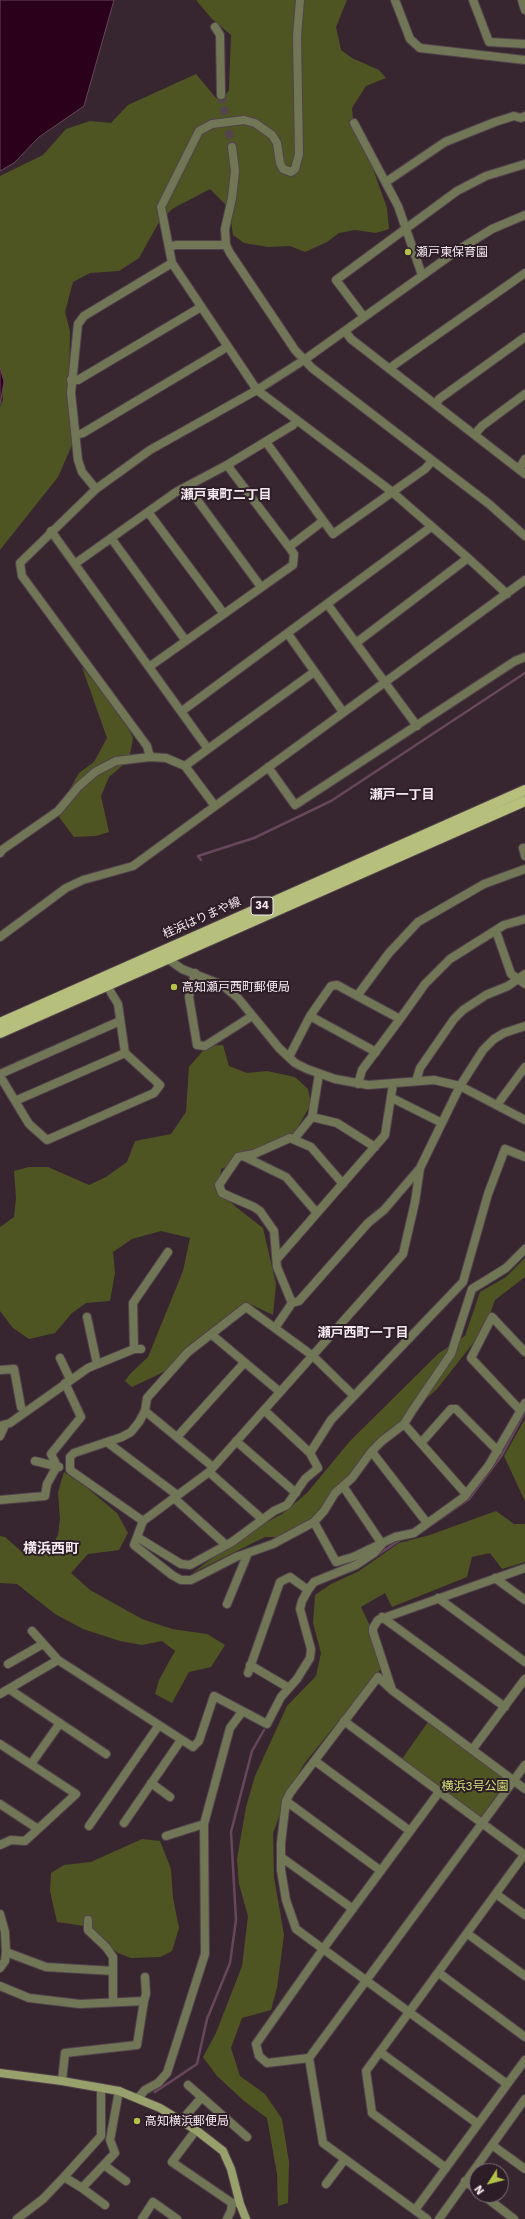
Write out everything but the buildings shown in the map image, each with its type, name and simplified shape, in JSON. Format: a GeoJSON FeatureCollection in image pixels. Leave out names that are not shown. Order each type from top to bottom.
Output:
{"type":"FeatureCollection","features":[{"type":"Feature","properties":{"kind":"main road","name":"桂浜はりまや線"},"geometry":{"type":"LineString","coordinates":[[0,1023],[158,951],[525,790]]}},
{"type":"Feature","properties":{"kind":"main road","name":"桂浜はりまや線"},"geometry":{"type":"LineString","coordinates":[[0,1033],[525,801]]}},
{"type":"Feature","properties":{"kind":"street"},"geometry":{"type":"LineString","coordinates":[[300,0],[298,36],[299,154],[295,169],[291,172],[283,169],[280,163],[277,143],[272,135],[255,123],[244,120],[212,124],[199,131],[161,207],[172,263],[257,390],[391,491],[468,558],[506,594]]}},
{"type":"Feature","properties":{"kind":"street"},"geometry":{"type":"LineString","coordinates":[[395,0],[410,39],[420,48],[525,60]]}},
{"type":"Feature","properties":{"kind":"street"},"geometry":{"type":"LineString","coordinates":[[473,0],[489,42],[525,44]]}},
{"type":"Feature","properties":{"kind":"street"},"geometry":{"type":"LineString","coordinates":[[522,0],[525,10]]}},
{"type":"Feature","properties":{"kind":"street"},"geometry":{"type":"LineString","coordinates":[[215,27],[220,35],[221,95]]}},
{"type":"Feature","properties":{"kind":"street"},"geometry":{"type":"LineString","coordinates":[[386,182],[445,142],[514,116],[524,119]]}},
{"type":"Feature","properties":{"kind":"street"},"geometry":{"type":"LineString","coordinates":[[354,123],[386,182],[406,228],[422,275]]}},
{"type":"Feature","properties":{"kind":"street"},"geometry":{"type":"LineString","coordinates":[[232,147],[235,171],[232,198],[225,229],[226,245],[304,360],[489,504],[525,536]]}},
{"type":"Feature","properties":{"kind":"street"},"geometry":{"type":"LineString","coordinates":[[364,317],[336,280],[457,192],[486,176],[525,164]]}},
{"type":"Feature","properties":{"kind":"street"},"geometry":{"type":"LineString","coordinates":[[150,757],[147,746],[22,576],[20,563],[51,531],[96,489],[150,450],[257,390],[304,360],[422,275],[492,229],[525,215]]}},
{"type":"Feature","properties":{"kind":"street"},"geometry":{"type":"LineString","coordinates":[[169,247],[176,245],[226,245]]}},
{"type":"Feature","properties":{"kind":"street"},"geometry":{"type":"LineString","coordinates":[[96,489],[82,472],[78,460],[71,380],[78,324],[84,316],[172,263]]}},
{"type":"Feature","properties":{"kind":"street"},"geometry":{"type":"LineString","coordinates":[[390,369],[525,273]]}},
{"type":"Feature","properties":{"kind":"street"},"geometry":{"type":"LineString","coordinates":[[71,380],[78,380],[201,307]]}},
{"type":"Feature","properties":{"kind":"street"},"geometry":{"type":"LineString","coordinates":[[345,331],[351,338],[390,369],[522,471],[525,459]]}},
{"type":"Feature","properties":{"kind":"street"},"geometry":{"type":"LineString","coordinates":[[436,404],[439,399],[525,337]]}},
{"type":"Feature","properties":{"kind":"street"},"geometry":{"type":"LineString","coordinates":[[76,435],[83,433],[227,347]]}},
{"type":"Feature","properties":{"kind":"street"},"geometry":{"type":"LineString","coordinates":[[475,434],[482,426],[525,394]]}},
{"type":"Feature","properties":{"kind":"street"},"geometry":{"type":"LineString","coordinates":[[76,563],[187,486],[266,442],[297,421]]}},
{"type":"Feature","properties":{"kind":"street"},"geometry":{"type":"LineString","coordinates":[[266,442],[333,534],[391,491],[425,469],[432,461]]}},
{"type":"Feature","properties":{"kind":"street"},"geometry":{"type":"LineString","coordinates":[[149,667],[292,565],[294,554],[227,465]]}},
{"type":"Feature","properties":{"kind":"street"},"geometry":{"type":"LineString","coordinates":[[187,486],[261,587]]}},
{"type":"Feature","properties":{"kind":"street"},"geometry":{"type":"LineString","coordinates":[[148,512],[224,614]]}},
{"type":"Feature","properties":{"kind":"street"},"geometry":{"type":"LineString","coordinates":[[289,547],[324,521]]}},
{"type":"Feature","properties":{"kind":"street"},"geometry":{"type":"LineString","coordinates":[[182,711],[328,605],[431,527]]}},
{"type":"Feature","properties":{"kind":"street"},"geometry":{"type":"LineString","coordinates":[[51,531],[76,563],[208,749]]}},
{"type":"Feature","properties":{"kind":"street"},"geometry":{"type":"LineString","coordinates":[[111,538],[186,641]]}},
{"type":"Feature","properties":{"kind":"street"},"geometry":{"type":"LineString","coordinates":[[356,643],[468,558]]}},
{"type":"Feature","properties":{"kind":"street"},"geometry":{"type":"LineString","coordinates":[[0,937],[66,888],[83,880],[133,866],[525,580]]}},
{"type":"Feature","properties":{"kind":"street"},"geometry":{"type":"LineString","coordinates":[[328,605],[417,726]]}},
{"type":"Feature","properties":{"kind":"street"},"geometry":{"type":"LineString","coordinates":[[288,634],[343,712]]}},
{"type":"Feature","properties":{"kind":"street"},"geometry":{"type":"LineString","coordinates":[[268,767],[295,805],[515,661],[525,657]]}},
{"type":"Feature","properties":{"kind":"street"},"geometry":{"type":"LineString","coordinates":[[185,766],[314,672]]}},
{"type":"Feature","properties":{"kind":"street"},"geometry":{"type":"LineString","coordinates":[[1,850],[58,811],[78,786],[95,772],[116,761],[150,757],[166,758],[185,766],[215,806]]}},
{"type":"Feature","properties":{"kind":"street"},"geometry":{"type":"LineString","coordinates":[[525,848],[523,848],[525,856]]}},
{"type":"Feature","properties":{"kind":"street"},"geometry":{"type":"LineString","coordinates":[[357,996],[389,953],[418,922],[484,884],[525,869]]}},
{"type":"Feature","properties":{"kind":"street"},"geometry":{"type":"LineString","coordinates":[[358,1084],[362,1070],[425,984],[450,959],[504,925],[525,919]]}},
{"type":"Feature","properties":{"kind":"street"},"geometry":{"type":"LineString","coordinates":[[496,931],[511,974],[525,984]]}},
{"type":"Feature","properties":{"kind":"street"},"geometry":{"type":"LineString","coordinates":[[158,951],[182,969],[222,985],[238,998],[289,1057],[319,1074],[358,1084],[368,1085],[434,1080],[460,1086],[525,1120]]}},
{"type":"Feature","properties":{"kind":"street"},"geometry":{"type":"LineString","coordinates":[[195,973],[189,997],[197,1045],[205,1046],[252,1016]]}},
{"type":"Feature","properties":{"kind":"street"},"geometry":{"type":"LineString","coordinates":[[416,1081],[420,1068],[454,1019],[463,1010],[486,995],[508,986],[525,974]]}},
{"type":"Feature","properties":{"kind":"street"},"geometry":{"type":"LineString","coordinates":[[102,976],[118,1004],[125,1054],[160,1085],[154,1093],[47,1140],[29,1124],[0,1075],[120,1021]]}},
{"type":"Feature","properties":{"kind":"street"},"geometry":{"type":"LineString","coordinates":[[289,1057],[310,1016],[332,986],[337,985],[400,1019]]}},
{"type":"Feature","properties":{"kind":"street"},"geometry":{"type":"LineString","coordinates":[[310,1016],[376,1052]]}},
{"type":"Feature","properties":{"kind":"street"},"geometry":{"type":"LineString","coordinates":[[275,1328],[292,1303],[299,1301],[368,1222],[384,1210],[420,1168],[460,1086],[483,1050],[504,1033],[525,1026]]}},
{"type":"Feature","properties":{"kind":"street"},"geometry":{"type":"LineString","coordinates":[[15,1101],[125,1054]]}},
{"type":"Feature","properties":{"kind":"street"},"geometry":{"type":"LineString","coordinates":[[496,1105],[525,1067]]}},
{"type":"Feature","properties":{"kind":"street"},"geometry":{"type":"LineString","coordinates":[[294,1139],[312,1117],[319,1074]]}},
{"type":"Feature","properties":{"kind":"street"},"geometry":{"type":"LineString","coordinates":[[277,1259],[386,1135],[393,1084]]}},
{"type":"Feature","properties":{"kind":"street"},"geometry":{"type":"LineString","coordinates":[[392,1098],[442,1123]]}},
{"type":"Feature","properties":{"kind":"street"},"geometry":{"type":"LineString","coordinates":[[312,1117],[337,1123],[375,1147]]}},
{"type":"Feature","properties":{"kind":"street"},"geometry":{"type":"LineString","coordinates":[[292,1303],[277,1267],[274,1231],[254,1206],[222,1193],[219,1185],[238,1157],[245,1157],[290,1138],[311,1147],[343,1184]]}},
{"type":"Feature","properties":{"kind":"street"},"geometry":{"type":"LineString","coordinates":[[310,1453],[331,1420],[463,1282],[488,1194],[505,1149],[525,1157]]}},
{"type":"Feature","properties":{"kind":"street"},"geometry":{"type":"LineString","coordinates":[[245,1157],[286,1177],[317,1213]]}},
{"type":"Feature","properties":{"kind":"street"},"geometry":{"type":"LineString","coordinates":[[420,1168],[415,1202],[403,1254],[211,1469],[143,1521],[134,1545],[172,1576],[181,1580],[197,1579],[236,1557],[273,1544],[314,1522],[324,1511],[335,1493],[352,1478],[382,1441],[404,1424],[451,1354],[472,1290],[506,1268],[525,1249]]}},
{"type":"Feature","properties":{"kind":"street"},"geometry":{"type":"LineString","coordinates":[[0,1436],[2,1425],[68,1381],[97,1364],[137,1349],[133,1302],[168,1252]]}},
{"type":"Feature","properties":{"kind":"street"},"geometry":{"type":"LineString","coordinates":[[463,1282],[472,1290]]}},
{"type":"Feature","properties":{"kind":"street"},"geometry":{"type":"LineString","coordinates":[[70,1468],[70,1457],[74,1453],[122,1437],[131,1432],[145,1411],[147,1398],[188,1352],[246,1307],[313,1356],[354,1396]]}},
{"type":"Feature","properties":{"kind":"street"},"geometry":{"type":"LineString","coordinates":[[87,1317],[97,1364]]}},
{"type":"Feature","properties":{"kind":"street"},"geometry":{"type":"LineString","coordinates":[[314,1522],[336,1562],[408,1533],[414,1533],[466,1494],[498,1451],[523,1406],[471,1358],[492,1317],[525,1352]]}},
{"type":"Feature","properties":{"kind":"street"},"geometry":{"type":"LineString","coordinates":[[211,1334],[280,1392]]}},
{"type":"Feature","properties":{"kind":"street"},"geometry":{"type":"LineString","coordinates":[[57,1466],[51,1454],[80,1417],[60,1358]]}},
{"type":"Feature","properties":{"kind":"street"},"geometry":{"type":"LineString","coordinates":[[176,1437],[244,1363]]}},
{"type":"Feature","properties":{"kind":"street"},"geometry":{"type":"LineString","coordinates":[[0,1370],[14,1369],[21,1407]]}},
{"type":"Feature","properties":{"kind":"street"},"geometry":{"type":"LineString","coordinates":[[421,1443],[451,1409],[456,1409],[498,1451]]}},
{"type":"Feature","properties":{"kind":"street"},"geometry":{"type":"LineString","coordinates":[[137,1537],[185,1566],[194,1564],[226,1545],[274,1511],[287,1505],[305,1479],[318,1468],[310,1453],[264,1410]]}},
{"type":"Feature","properties":{"kind":"street"},"geometry":{"type":"LineString","coordinates":[[145,1411],[211,1469],[262,1519]]}},
{"type":"Feature","properties":{"kind":"street"},"geometry":{"type":"LineString","coordinates":[[404,1424],[466,1494]]}},
{"type":"Feature","properties":{"kind":"street"},"geometry":{"type":"LineString","coordinates":[[236,1441],[296,1493]]}},
{"type":"Feature","properties":{"kind":"street"},"geometry":{"type":"LineString","coordinates":[[107,1442],[176,1497],[226,1545]]}},
{"type":"Feature","properties":{"kind":"street"},"geometry":{"type":"LineString","coordinates":[[372,1452],[427,1523]]}},
{"type":"Feature","properties":{"kind":"street"},"geometry":{"type":"LineString","coordinates":[[35,1461],[70,1468],[143,1521]]}},
{"type":"Feature","properties":{"kind":"street"},"geometry":{"type":"LineString","coordinates":[[0,1500],[46,1496],[47,1484],[57,1466]]}},
{"type":"Feature","properties":{"kind":"street"},"geometry":{"type":"LineString","coordinates":[[343,1486],[382,1544]]}},
{"type":"Feature","properties":{"kind":"street"},"geometry":{"type":"LineString","coordinates":[[32,1631],[58,1660],[193,1747],[199,1741],[214,1696],[267,1724],[281,1696],[289,1688],[310,1658],[311,1648],[300,1609],[302,1601],[308,1590],[314,1582],[356,1565],[374,1553],[382,1544]]}},
{"type":"Feature","properties":{"kind":"street"},"geometry":{"type":"LineString","coordinates":[[227,1604],[248,1553]]}},
{"type":"Feature","properties":{"kind":"street"},"geometry":{"type":"LineString","coordinates":[[393,1691],[373,1632],[375,1623],[382,1617],[525,1568]]}},
{"type":"Feature","properties":{"kind":"street"},"geometry":{"type":"LineString","coordinates":[[289,1688],[249,1669],[280,1582],[290,1578],[308,1590]]}},
{"type":"Feature","properties":{"kind":"street"},"geometry":{"type":"LineString","coordinates":[[495,1578],[525,1600]]}},
{"type":"Feature","properties":{"kind":"street"},"geometry":{"type":"LineString","coordinates":[[438,1598],[525,1662]]}},
{"type":"Feature","properties":{"kind":"street"},"geometry":{"type":"LineString","coordinates":[[382,1617],[505,1707]]}},
{"type":"Feature","properties":{"kind":"street"},"geometry":{"type":"LineString","coordinates":[[8,1664],[43,1644]]}},
{"type":"Feature","properties":{"kind":"street"},"geometry":{"type":"LineString","coordinates":[[0,1694],[58,1660]]}},
{"type":"Feature","properties":{"kind":"street"},"geometry":{"type":"LineString","coordinates":[[507,2084],[296,1929],[286,1900],[281,1857],[286,1801],[378,1677],[393,1691],[525,1789]]}},
{"type":"Feature","properties":{"kind":"street"},"geometry":{"type":"LineString","coordinates":[[472,1750],[525,1679]]}},
{"type":"Feature","properties":{"kind":"street"},"geometry":{"type":"LineString","coordinates":[[9,1688],[106,1754]]}},
{"type":"Feature","properties":{"kind":"street"},"geometry":{"type":"LineString","coordinates":[[138,2098],[145,2090],[158,2083],[167,2073],[205,1954],[204,1824],[230,1728],[242,1712]]}},
{"type":"Feature","properties":{"kind":"street"},"geometry":{"type":"LineString","coordinates":[[344,1721],[525,1855],[366,2071],[372,2113],[446,2168]]}},
{"type":"Feature","properties":{"kind":"street"},"geometry":{"type":"LineString","coordinates":[[31,1764],[60,1723]]}},
{"type":"Feature","properties":{"kind":"street"},"geometry":{"type":"LineString","coordinates":[[89,1826],[159,1725]]}},
{"type":"Feature","properties":{"kind":"street"},"geometry":{"type":"LineString","coordinates":[[124,1823],[181,1740]]}},
{"type":"Feature","properties":{"kind":"street"},"geometry":{"type":"LineString","coordinates":[[0,1744],[76,1794],[25,1841],[11,1840],[0,1845]]}},
{"type":"Feature","properties":{"kind":"street"},"geometry":{"type":"LineString","coordinates":[[315,1761],[410,1831]]}},
{"type":"Feature","properties":{"kind":"street"},"geometry":{"type":"LineString","coordinates":[[440,1792],[323,1949],[256,2044],[258,2056],[267,2063],[309,2058],[525,1765]]}},
{"type":"Feature","properties":{"kind":"street"},"geometry":{"type":"LineString","coordinates":[[151,1783],[170,1797]]}},
{"type":"Feature","properties":{"kind":"street"},"geometry":{"type":"LineString","coordinates":[[286,1801],[381,1870]]}},
{"type":"Feature","properties":{"kind":"street"},"geometry":{"type":"LineString","coordinates":[[0,1804],[38,1829]]}},
{"type":"Feature","properties":{"kind":"street"},"geometry":{"type":"LineString","coordinates":[[166,1836],[204,1824]]}},
{"type":"Feature","properties":{"kind":"street"},"geometry":{"type":"LineString","coordinates":[[281,1857],[353,1909]]}},
{"type":"Feature","properties":{"kind":"street"},"geometry":{"type":"LineString","coordinates":[[496,1894],[525,1915]]}},
{"type":"Feature","properties":{"kind":"street"},"geometry":{"type":"LineString","coordinates":[[0,1914],[5,1932],[6,1952],[5,1961],[0,1968]]}},
{"type":"Feature","properties":{"kind":"street"},"geometry":{"type":"LineString","coordinates":[[88,1920],[88,1930],[106,1947],[113,1958],[113,2002]]}},
{"type":"Feature","properties":{"kind":"street"},"geometry":{"type":"LineString","coordinates":[[468,1934],[525,1976]]}},
{"type":"Feature","properties":{"kind":"street"},"geometry":{"type":"LineString","coordinates":[[6,1952],[46,1967],[113,1971]]}},
{"type":"Feature","properties":{"kind":"street"},"geometry":{"type":"LineString","coordinates":[[439,1973],[525,2038]]}},
{"type":"Feature","properties":{"kind":"street"},"geometry":{"type":"LineString","coordinates":[[62,2081],[65,2053],[137,2045],[146,1994],[145,1977]]}},
{"type":"Feature","properties":{"kind":"street"},"geometry":{"type":"LineString","coordinates":[[0,1986],[29,1998],[80,2004],[144,2001]]}},
{"type":"Feature","properties":{"kind":"street"},"geometry":{"type":"LineString","coordinates":[[380,2052],[478,2124]]}},
{"type":"Feature","properties":{"kind":"street"},"geometry":{"type":"LineString","coordinates":[[309,2058],[323,2143],[427,2219]]}},
{"type":"Feature","properties":{"kind":"street"},"geometry":{"type":"LineString","coordinates":[[415,2210],[525,2060]]}},
{"type":"Feature","properties":{"kind":"street"},"geometry":{"type":"LineString","coordinates":[[0,2073],[62,2081],[119,2091],[138,2098],[196,2130],[223,2151],[231,2169],[236,2204],[227,2219]]}},
{"type":"Feature","properties":{"kind":"street"},"geometry":{"type":"LineString","coordinates":[[188,2085],[247,2137]]}},
{"type":"Feature","properties":{"kind":"street"},"geometry":{"type":"LineString","coordinates":[[17,2219],[43,2199],[101,2136],[101,2088]]}},
{"type":"Feature","properties":{"kind":"street"},"geometry":{"type":"LineString","coordinates":[[82,2188],[115,2153],[110,2140],[119,2091]]}},
{"type":"Feature","properties":{"kind":"street"},"geometry":{"type":"LineString","coordinates":[[181,2121],[202,2097]]}},
{"type":"Feature","properties":{"kind":"street"},"geometry":{"type":"LineString","coordinates":[[438,2219],[525,2099]]}},
{"type":"Feature","properties":{"kind":"street"},"geometry":{"type":"LineString","coordinates":[[196,2130],[172,2162],[236,2204],[246,2219]]}},
{"type":"Feature","properties":{"kind":"street"},"geometry":{"type":"LineString","coordinates":[[492,2145],[525,2169]]}},
{"type":"Feature","properties":{"kind":"street"},"geometry":{"type":"LineString","coordinates":[[326,2184],[345,2159]]}},
{"type":"Feature","properties":{"kind":"street"},"geometry":{"type":"LineString","coordinates":[[104,2165],[126,2182]]}},
{"type":"Feature","properties":{"kind":"street"},"geometry":{"type":"LineString","coordinates":[[64,2177],[105,2205]]}},
{"type":"Feature","properties":{"kind":"street"},"geometry":{"type":"LineString","coordinates":[[465,2181],[469,2184]]}},
{"type":"Feature","properties":{"kind":"street"},"geometry":{"type":"LineString","coordinates":[[142,2219],[154,2202],[177,2219]]}},
{"type":"Feature","properties":{"kind":"street"},"geometry":{"type":"LineString","coordinates":[[493,2203],[514,2219]]}},
{"type":"Feature","properties":{"kind":"green space"},"geometry":{"type":"Polygon","coordinates":[[[196,0],[347,0],[336,27],[341,50],[352,58],[379,70],[386,78],[366,86],[352,108],[354,130],[364,144],[387,208],[389,229],[376,233],[355,230],[339,233],[327,242],[305,252],[290,246],[268,247],[244,243],[233,235],[229,208],[210,189],[172,209],[158,224],[139,258],[119,271],[90,273],[73,282],[65,312],[70,331],[69,394],[74,429],[72,445],[58,477],[0,550],[0,406],[3,400],[0,369],[0,176],[43,155],[66,129],[90,121],[111,123],[128,105],[196,74],[216,98],[224,97],[229,90],[231,35],[212,19],[196,0]]]}},
{"type":"Feature","properties":{"kind":"green space"},"geometry":{"type":"Polygon","coordinates":[[[82,667],[123,717],[133,738],[129,760],[109,777],[101,796],[109,832],[96,836],[74,837],[59,817],[67,804],[67,794],[79,773],[94,762],[107,738],[82,667]]]}},
{"type":"Feature","properties":{"kind":"green space"},"geometry":{"type":"Polygon","coordinates":[[[223,1045],[229,1066],[247,1073],[267,1071],[295,1077],[308,1089],[311,1104],[292,1137],[268,1152],[246,1158],[221,1169],[220,1192],[236,1207],[263,1228],[276,1284],[273,1315],[248,1303],[232,1312],[185,1348],[174,1367],[132,1387],[125,1381],[130,1374],[148,1357],[183,1271],[190,1238],[161,1231],[132,1239],[113,1252],[115,1273],[110,1301],[86,1303],[72,1313],[55,1333],[29,1339],[13,1328],[0,1311],[0,1227],[14,1217],[16,1198],[14,1171],[29,1167],[48,1167],[89,1185],[106,1177],[127,1162],[135,1141],[171,1134],[186,1112],[189,1067],[207,1046],[223,1045]]]}},
{"type":"Feature","properties":{"kind":"green space"},"geometry":{"type":"Polygon","coordinates":[[[525,1258],[525,1277],[495,1300],[485,1328],[437,1389],[398,1424],[339,1485],[308,1523],[284,1537],[265,1537],[192,1573],[250,1531],[282,1514],[307,1493],[350,1441],[439,1353],[465,1336],[480,1292],[506,1277],[525,1258]]]}},
{"type":"Feature","properties":{"kind":"green space"},"geometry":{"type":"Polygon","coordinates":[[[525,1419],[525,1501],[504,1456],[525,1419]]]}},
{"type":"Feature","properties":{"kind":"green space"},"geometry":{"type":"Polygon","coordinates":[[[64,1472],[86,1487],[117,1513],[128,1533],[119,1550],[88,1554],[71,1573],[90,1590],[142,1619],[172,1629],[207,1634],[225,1645],[211,1667],[189,1672],[172,1703],[155,1694],[159,1680],[175,1651],[162,1641],[142,1645],[120,1641],[83,1629],[55,1614],[17,1584],[0,1583],[0,1536],[5,1537],[22,1552],[48,1554],[58,1535],[60,1519],[58,1492],[64,1472]]]}},
{"type":"Feature","properties":{"kind":"green space"},"geometry":{"type":"Polygon","coordinates":[[[496,1511],[514,1524],[525,1524],[525,1562],[502,1569],[490,1553],[472,1557],[467,1577],[392,1607],[385,1593],[361,1607],[371,1628],[383,1666],[304,1764],[289,1791],[273,1833],[274,1877],[284,1935],[277,1988],[271,2010],[242,2018],[231,2048],[240,2076],[265,2094],[282,2119],[289,2162],[288,2203],[278,2206],[277,2174],[267,2118],[244,2101],[217,2076],[203,2057],[216,2033],[242,1966],[248,1916],[239,1884],[237,1859],[246,1807],[255,1776],[287,1706],[316,1676],[321,1653],[313,1623],[315,1595],[331,1584],[359,1571],[399,1543],[430,1535],[496,1511]]]}},
{"type":"Feature","properties":{"kind":"green space","name":"横浜3号公園"},"geometry":{"type":"Polygon","coordinates":[[[428,1722],[507,1781],[480,1818],[402,1759],[428,1722]]]}},
{"type":"Feature","properties":{"kind":"green space"},"geometry":{"type":"Polygon","coordinates":[[[142,1839],[160,1841],[171,1869],[173,1898],[179,1928],[172,1951],[160,1957],[131,1958],[118,1953],[84,1926],[57,1922],[50,1891],[51,1873],[64,1865],[91,1862],[142,1839]]]}},
{"type":"Feature","properties":{"kind":"shaded area"},"geometry":{"type":"Polygon","coordinates":[[[0,0],[114,0],[84,106],[39,137],[14,163],[0,171],[0,0]]]}},
{"type":"Feature","properties":{"kind":"shaded area"},"geometry":{"type":"Polygon","coordinates":[[[0,367],[4,382],[0,404],[0,367]]]}},
{"type":"Feature","properties":{"kind":"waterway"},"geometry":{"type":"LineString","coordinates":[[201,860],[198,856],[254,838],[331,801],[525,673]]}},
{"type":"Feature","properties":{"kind":"waterway"},"geometry":{"type":"LineString","coordinates":[[433,1524],[469,1499],[502,1455],[525,1412]]}},
{"type":"Feature","properties":{"kind":"waterway"},"geometry":{"type":"LineString","coordinates":[[376,1556],[400,1540]]}},
{"type":"Feature","properties":{"kind":"waterway"},"geometry":{"type":"LineString","coordinates":[[155,2092],[197,2064],[207,2019],[230,1963],[236,1920],[231,1832],[252,1751],[264,1730]]}},
{"type":"Feature","properties":{"kind":"tunnel"},"geometry":{"type":"LineString","coordinates":[[221,95],[232,147]]}},
{"type":"Feature","properties":{"kind":"place","name":"瀬戸東保育園"},"geometry":{"type":"Point","coordinates":[408,252]}},
{"type":"Feature","properties":{"kind":"place","name":"高知瀬戸西町郵便局"},"geometry":{"type":"Point","coordinates":[174,987]}},
{"type":"Feature","properties":{"kind":"place","name":"高知横浜郵便局"},"geometry":{"type":"Point","coordinates":[137,2121]}},
{"type":"Feature","properties":{"kind":"district","name":"瀬戸東町二丁目"},"geometry":{"type":"Point","coordinates":[226,495]}},
{"type":"Feature","properties":{"kind":"district","name":"瀬戸一丁目"},"geometry":{"type":"Point","coordinates":[402,795]}},
{"type":"Feature","properties":{"kind":"district","name":"瀬戸西町一丁目"},"geometry":{"type":"Point","coordinates":[363,1333]}},
{"type":"Feature","properties":{"kind":"district","name":"横浜西町"},"geometry":{"type":"Point","coordinates":[51,1549]}}]}
